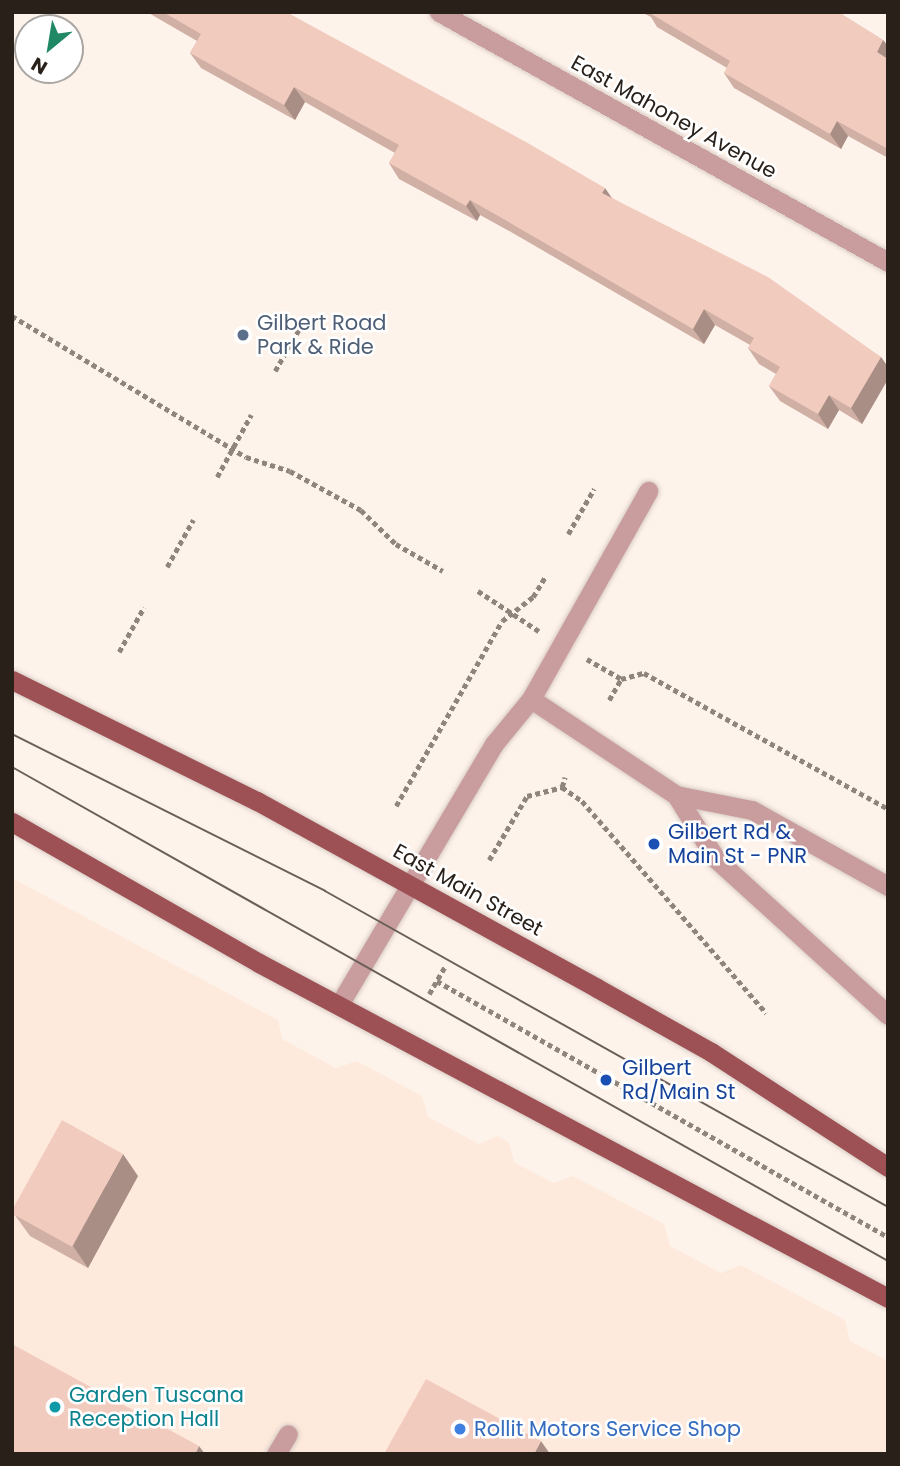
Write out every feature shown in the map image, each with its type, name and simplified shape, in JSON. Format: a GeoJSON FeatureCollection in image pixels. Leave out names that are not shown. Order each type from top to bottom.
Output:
{"type":"FeatureCollection","features":[{"type":"Feature","properties":{"kind":"main road","name":"East Main Street"},"geometry":{"type":"LineString","coordinates":[[12,680],[413,885],[711,1052],[888,1167]]}},
{"type":"Feature","properties":{"kind":"main road"},"geometry":{"type":"LineString","coordinates":[[12,822],[339,1005],[888,1298]]}},
{"type":"Feature","properties":{"kind":"street","name":"East Mahoney Avenue"},"geometry":{"type":"LineString","coordinates":[[439,12],[888,262]]}},
{"type":"Feature","properties":{"kind":"street"},"geometry":{"type":"LineString","coordinates":[[339,1005],[413,885],[494,744],[531,699],[648,491]]}},
{"type":"Feature","properties":{"kind":"street"},"geometry":{"type":"LineString","coordinates":[[531,699],[676,795],[752,810],[888,886]]}},
{"type":"Feature","properties":{"kind":"street"},"geometry":{"type":"LineString","coordinates":[[676,795],[716,859],[888,1015]]}},
{"type":"Feature","properties":{"kind":"street"},"geometry":{"type":"LineString","coordinates":[[276,1454],[288,1434]]}},
{"type":"Feature","properties":{"kind":"path"},"geometry":{"type":"LineString","coordinates":[[12,316],[232,449],[290,471],[360,510],[396,544],[443,571]]}},
{"type":"Feature","properties":{"kind":"path"},"geometry":{"type":"LineString","coordinates":[[275,371],[302,324]]}},
{"type":"Feature","properties":{"kind":"path"},"geometry":{"type":"LineString","coordinates":[[217,477],[251,415]]}},
{"type":"Feature","properties":{"kind":"path"},"geometry":{"type":"LineString","coordinates":[[568,534],[594,489]]}},
{"type":"Feature","properties":{"kind":"path"},"geometry":{"type":"LineString","coordinates":[[167,567],[193,520]]}},
{"type":"Feature","properties":{"kind":"path"},"geometry":{"type":"LineString","coordinates":[[396,806],[512,612],[533,597],[545,577]]}},
{"type":"Feature","properties":{"kind":"path"},"geometry":{"type":"LineString","coordinates":[[478,591],[540,631]]}},
{"type":"Feature","properties":{"kind":"path"},"geometry":{"type":"LineString","coordinates":[[119,652],[144,607]]}},
{"type":"Feature","properties":{"kind":"path"},"geometry":{"type":"LineString","coordinates":[[584,657],[621,679],[645,673],[888,809]]}},
{"type":"Feature","properties":{"kind":"path"},"geometry":{"type":"LineString","coordinates":[[609,700],[621,679]]}},
{"type":"Feature","properties":{"kind":"path"},"geometry":{"type":"LineString","coordinates":[[562,787],[565,777]]}},
{"type":"Feature","properties":{"kind":"path"},"geometry":{"type":"LineString","coordinates":[[489,860],[527,796],[562,787],[582,801],[766,1013]]}},
{"type":"Feature","properties":{"kind":"path"},"geometry":{"type":"LineString","coordinates":[[429,993],[445,966]]}},
{"type":"Feature","properties":{"kind":"path"},"geometry":{"type":"LineString","coordinates":[[437,981],[888,1237]]}},
{"type":"Feature","properties":{"kind":"shaded area"},"geometry":{"type":"Polygon","coordinates":[[[12,878],[278,1020],[282,1039],[336,1068],[357,1061],[422,1096],[428,1117],[479,1144],[497,1136],[509,1142],[514,1162],[553,1183],[573,1176],[664,1224],[670,1246],[721,1273],[741,1265],[845,1320],[850,1341],[888,1361],[888,1454],[12,1454],[12,878]]]}},
{"type":"Feature","properties":{"kind":"building"},"geometry":{"type":"Polygon","coordinates":[[[163,12],[286,12],[526,142],[605,188],[602,193],[768,277],[881,357],[851,408],[829,395],[818,414],[769,386],[780,367],[748,348],[754,338],[704,309],[693,329],[470,200],[466,206],[389,163],[399,145],[294,87],[284,105],[190,53],[201,34],[163,12]]]}},
{"type":"Feature","properties":{"kind":"building"},"geometry":{"type":"Polygon","coordinates":[[[648,12],[838,12],[883,40],[877,52],[888,59],[888,149],[837,121],[830,134],[724,73],[730,61],[648,12]]]}},
{"type":"Feature","properties":{"kind":"building"},"geometry":{"type":"Polygon","coordinates":[[[62,1120],[123,1154],[72,1247],[12,1213],[62,1120]]]}},
{"type":"Feature","properties":{"kind":"building","name":"Garden Tuscana Reception Hall"},"geometry":{"type":"Polygon","coordinates":[[[12,1344],[199,1446],[195,1454],[12,1454],[12,1344]]]}},
{"type":"Feature","properties":{"kind":"building"},"geometry":{"type":"Polygon","coordinates":[[[426,1379],[541,1441],[534,1454],[384,1454],[426,1379]]]}},
{"type":"Feature","properties":{"kind":"tram line"},"geometry":{"type":"LineString","coordinates":[[12,734],[325,891],[888,1207]]}},
{"type":"Feature","properties":{"kind":"tram line"},"geometry":{"type":"LineString","coordinates":[[12,767],[888,1261]]}},
{"type":"Feature","properties":{"kind":"place","name":"Gilbert Road Park & Ride"},"geometry":{"type":"Point","coordinates":[243,335]}},
{"type":"Feature","properties":{"kind":"place","name":"Gilbert Rd & Main St - PNR"},"geometry":{"type":"Point","coordinates":[654,844]}},
{"type":"Feature","properties":{"kind":"place","name":"Gilbert Rd/Main St"},"geometry":{"type":"Point","coordinates":[606,1080]}},
{"type":"Feature","properties":{"kind":"place","name":"Garden Tuscana Reception Hall"},"geometry":{"type":"Point","coordinates":[55,1407]}},
{"type":"Feature","properties":{"kind":"place","name":"Rollit Motors Service Shop"},"geometry":{"type":"Point","coordinates":[460,1429]}}]}
